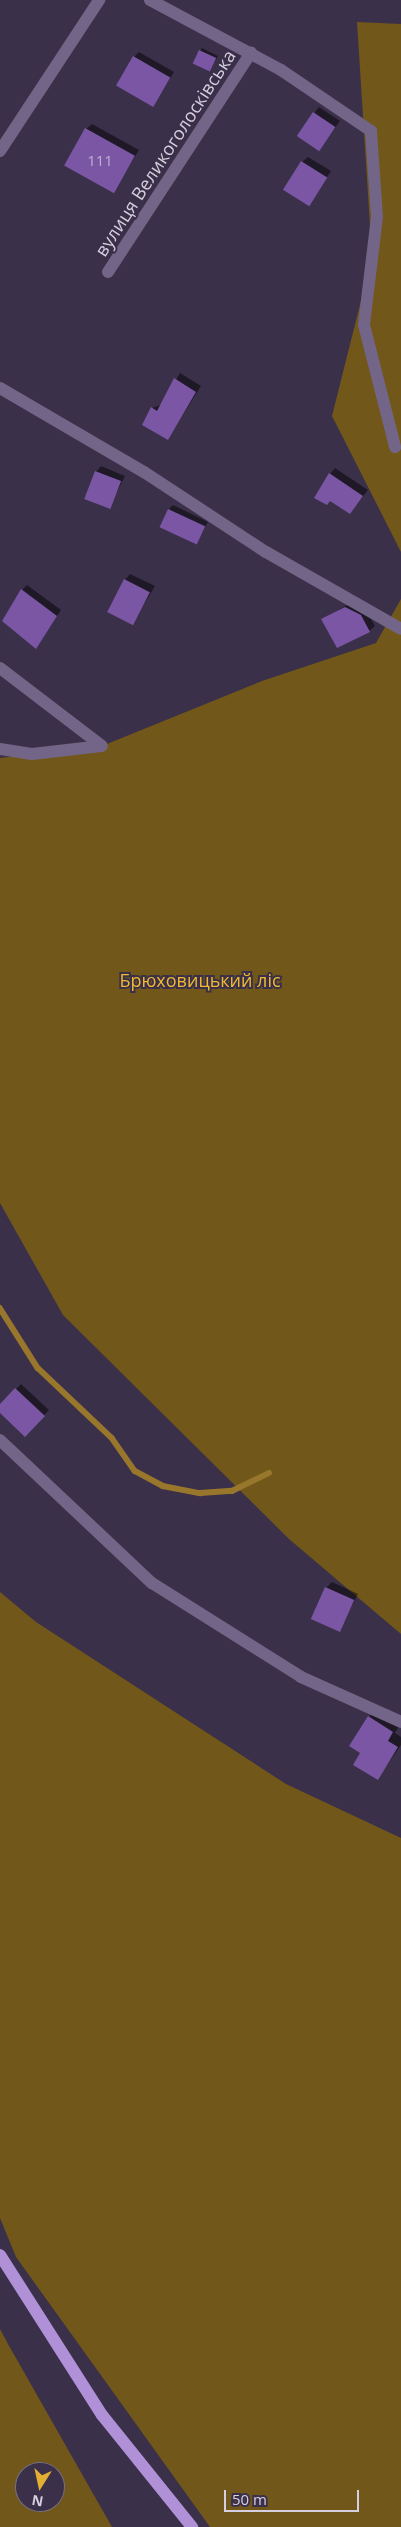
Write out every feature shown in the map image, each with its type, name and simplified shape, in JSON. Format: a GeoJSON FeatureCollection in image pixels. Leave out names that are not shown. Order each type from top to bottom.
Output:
{"type":"FeatureCollection","features":[{"type":"Feature","properties":{"kind":"main road"},"geometry":{"type":"LineString","coordinates":[[0,2255],[102,2415],[192,2527]]}},
{"type":"Feature","properties":{"kind":"street"},"geometry":{"type":"LineString","coordinates":[[0,151],[98,0]]}},
{"type":"Feature","properties":{"kind":"street","name":"вулиця Великоголосківська"},"geometry":{"type":"LineString","coordinates":[[150,0],[251,53],[371,131],[377,217],[364,325],[395,447]]}},
{"type":"Feature","properties":{"kind":"street","name":"вулиця Великоголосківська"},"geometry":{"type":"LineString","coordinates":[[108,272],[251,53]]}},
{"type":"Feature","properties":{"kind":"street"},"geometry":{"type":"LineString","coordinates":[[0,388],[144,472],[266,552],[401,629]]}},
{"type":"Feature","properties":{"kind":"street"},"geometry":{"type":"LineString","coordinates":[[0,668],[102,746],[32,754],[0,749]]}},
{"type":"Feature","properties":{"kind":"street"},"geometry":{"type":"LineString","coordinates":[[0,1440],[152,1583],[301,1677],[401,1722]]}},
{"type":"Feature","properties":{"kind":"green space"},"geometry":{"type":"Polygon","coordinates":[[[357,22],[401,24],[401,552],[332,416],[372,257],[357,22]]]}},
{"type":"Feature","properties":{"kind":"green space","name":"Брюховицький ліс"},"geometry":{"type":"Polygon","coordinates":[[[401,599],[401,1634],[289,1539],[63,1315],[0,1203],[0,758],[102,746],[262,681],[376,643],[401,599]]]}},
{"type":"Feature","properties":{"kind":"green space"},"geometry":{"type":"Polygon","coordinates":[[[0,1592],[36,1622],[286,1784],[401,1838],[401,2527],[210,2527],[16,2257],[0,2218],[0,1592]]]}},
{"type":"Feature","properties":{"kind":"green space"},"geometry":{"type":"Polygon","coordinates":[[[0,2329],[8,2344],[112,2527],[0,2527],[0,2329]]]}},
{"type":"Feature","properties":{"kind":"building"},"geometry":{"type":"Polygon","coordinates":[[[199,50],[216,58],[210,72],[193,64],[199,50]]]}},
{"type":"Feature","properties":{"kind":"building"},"geometry":{"type":"Polygon","coordinates":[[[133,56],[170,78],[153,107],[116,85],[133,56]]]}},
{"type":"Feature","properties":{"kind":"building"},"geometry":{"type":"Polygon","coordinates":[[[313,112],[335,127],[319,151],[297,136],[313,112]]]}},
{"type":"Feature","properties":{"kind":"building"},"geometry":{"type":"Polygon","coordinates":[[[85,128],[135,156],[114,193],[64,166],[85,128]]]}},
{"type":"Feature","properties":{"kind":"building"},"geometry":{"type":"Polygon","coordinates":[[[301,161],[327,177],[309,206],[283,190],[301,161]]]}},
{"type":"Feature","properties":{"kind":"building"},"geometry":{"type":"Polygon","coordinates":[[[174,378],[196,392],[168,440],[142,425],[151,407],[157,411],[174,378]]]}},
{"type":"Feature","properties":{"kind":"building"},"geometry":{"type":"Polygon","coordinates":[[[95,471],[121,481],[110,509],[84,499],[95,471]]]}},
{"type":"Feature","properties":{"kind":"building"},"geometry":{"type":"Polygon","coordinates":[[[329,473],[363,496],[350,514],[330,501],[327,505],[314,498],[329,473]]]}},
{"type":"Feature","properties":{"kind":"building"},"geometry":{"type":"Polygon","coordinates":[[[168,509],[205,526],[197,544],[160,527],[168,509]]]}},
{"type":"Feature","properties":{"kind":"building"},"geometry":{"type":"Polygon","coordinates":[[[124,579],[150,592],[133,625],[107,612],[124,579]]]}},
{"type":"Feature","properties":{"kind":"building"},"geometry":{"type":"Polygon","coordinates":[[[21,589],[57,616],[36,649],[2,621],[21,589]]]}},
{"type":"Feature","properties":{"kind":"building"},"geometry":{"type":"Polygon","coordinates":[[[345,607],[361,615],[370,632],[337,648],[321,619],[345,607]]]}},
{"type":"Feature","properties":{"kind":"building"},"geometry":{"type":"Polygon","coordinates":[[[15,1388],[45,1416],[25,1437],[0,1413],[0,1404],[15,1388]]]}},
{"type":"Feature","properties":{"kind":"building"},"geometry":{"type":"Polygon","coordinates":[[[325,1587],[354,1600],[340,1632],[311,1619],[325,1587]]]}},
{"type":"Feature","properties":{"kind":"building"},"geometry":{"type":"Polygon","coordinates":[[[368,1716],[393,1732],[388,1741],[398,1747],[378,1780],[353,1765],[360,1753],[349,1746],[368,1716]]]}},
{"type":"Feature","properties":{"kind":"waterway"},"geometry":{"type":"LineString","coordinates":[[0,1308],[38,1368],[112,1438],[135,1471],[163,1486],[200,1493],[232,1491],[269,1473]]}}]}
